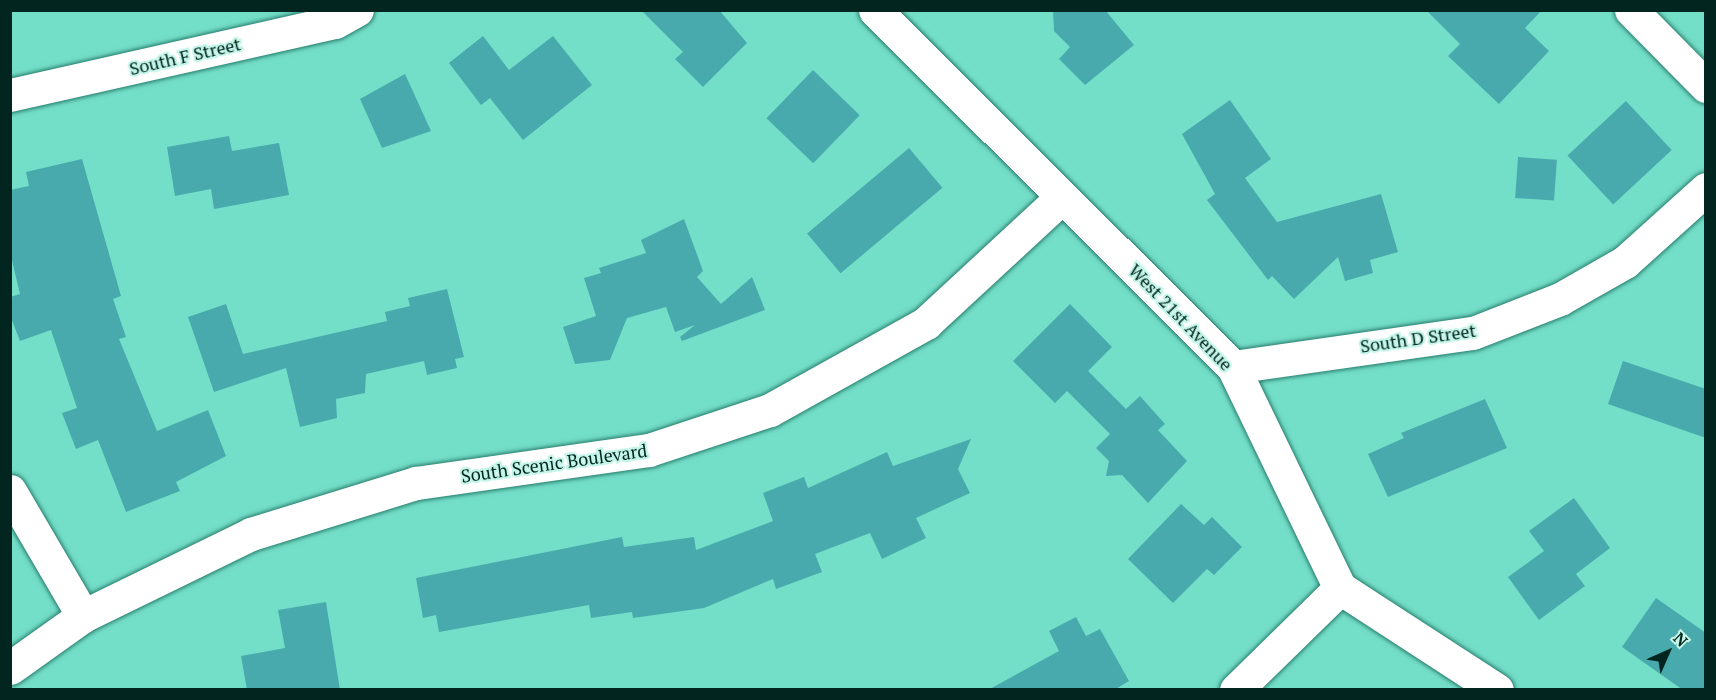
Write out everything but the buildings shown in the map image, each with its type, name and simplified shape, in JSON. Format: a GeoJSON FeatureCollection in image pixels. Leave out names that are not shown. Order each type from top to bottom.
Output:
{"type":"FeatureCollection","features":[{"type":"Feature","properties":{"kind":"street","name":"South F Street"},"geometry":{"type":"LineString","coordinates":[[10,95],[335,22],[357,10]]}},
{"type":"Feature","properties":{"kind":"street","name":"West 21st Avenue"},"geometry":{"type":"LineString","coordinates":[[875,10],[1233,367],[1340,588]]}},
{"type":"Feature","properties":{"kind":"street"},"geometry":{"type":"LineString","coordinates":[[1631,10],[1706,86]]}},
{"type":"Feature","properties":{"kind":"street","name":"South D Street"},"geometry":{"type":"LineString","coordinates":[[1233,367],[1473,333],[1560,299],[1625,262],[1706,189]]}},
{"type":"Feature","properties":{"kind":"street","name":"South Scenic Boulevard"},"geometry":{"type":"LineString","coordinates":[[10,668],[83,616],[251,534],[416,483],[650,450],[770,410],[926,323],[1062,196]]}},
{"type":"Feature","properties":{"kind":"street"},"geometry":{"type":"LineString","coordinates":[[10,491],[83,616]]}},
{"type":"Feature","properties":{"kind":"street"},"geometry":{"type":"LineString","coordinates":[[1236,690],[1340,588],[1497,690]]}}]}
